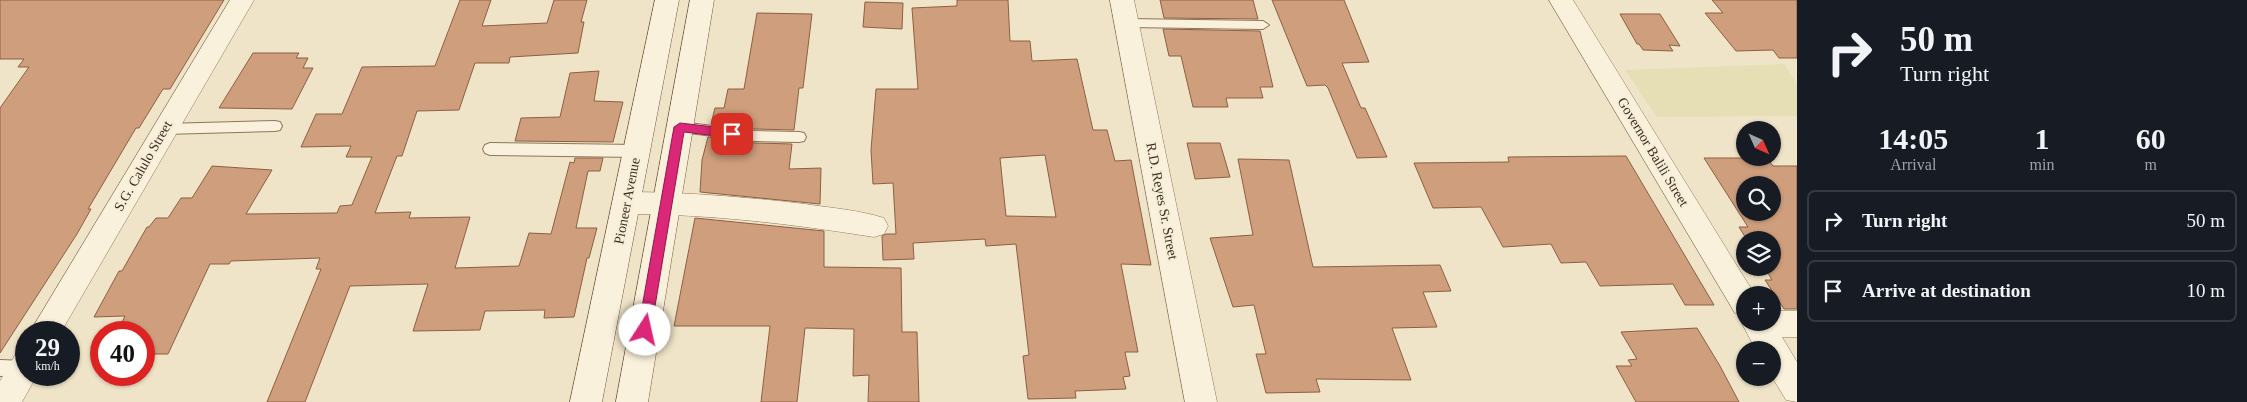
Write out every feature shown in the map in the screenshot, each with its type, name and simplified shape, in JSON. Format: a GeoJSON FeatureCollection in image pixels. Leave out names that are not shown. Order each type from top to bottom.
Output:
{"type":"FeatureCollection","features":[{"type":"Feature","properties":{"kind":"street","name":"S.G. Calulo Street"},"geometry":{"type":"LineString","coordinates":[[52,321],[164,129],[242,0]]}},
{"type":"Feature","properties":{"kind":"street","name":"Pioneer Avenue"},"geometry":{"type":"LineString","coordinates":[[586,402],[667,0]]}},
{"type":"Feature","properties":{"kind":"street"},"geometry":{"type":"LineString","coordinates":[[632,402],[702,0]]}},
{"type":"Feature","properties":{"kind":"street","name":"Governor Balili Street"},"geometry":{"type":"LineString","coordinates":[[1561,0],[1736,289]]}},
{"type":"Feature","properties":{"kind":"street","name":"R.D. Reyes Sr. Street"},"geometry":{"type":"LineString","coordinates":[[1125,12],[1201,402]]}},
{"type":"Feature","properties":{"kind":"street"},"geometry":{"type":"LineString","coordinates":[[626,203],[739,207],[874,226]]}},
{"type":"Feature","properties":{"kind":"street"},"geometry":{"type":"LineString","coordinates":[[1781,321],[1797,324]]}},
{"type":"Feature","properties":{"kind":"street","name":"Governor Balili Street"},"geometry":{"type":"LineString","coordinates":[[1761,331],[1797,390]]}},
{"type":"Feature","properties":{"kind":"street"},"geometry":{"type":"LineString","coordinates":[[5,402],[15,373]]}},
{"type":"Feature","properties":{"kind":"lane"},"geometry":{"type":"LineString","coordinates":[[1125,12],[1263,25]]}},
{"type":"Feature","properties":{"kind":"lane"},"geometry":{"type":"LineString","coordinates":[[164,129],[275,126]]}},
{"type":"Feature","properties":{"kind":"lane"},"geometry":{"type":"LineString","coordinates":[[680,127],[755,136],[799,137]]}},
{"type":"Feature","properties":{"kind":"lane"},"geometry":{"type":"LineString","coordinates":[[490,149],[637,150]]}},
{"type":"Feature","properties":{"kind":"shaded area"},"geometry":{"type":"Polygon","coordinates":[[[1784,64],[1797,84],[1797,116],[1657,117],[1625,70],[1784,64]]]}},
{"type":"Feature","properties":{"kind":"building"},"geometry":{"type":"Polygon","coordinates":[[[0,0],[224,0],[170,89],[163,89],[139,128],[136,128],[88,209],[91,209],[77,234],[21,321],[15,321],[15,330],[0,353],[0,108],[29,67],[18,67],[24,59],[0,59],[0,0]]]}},
{"type":"Feature","properties":{"kind":"building"},"geometry":{"type":"Polygon","coordinates":[[[460,0],[491,0],[482,26],[547,23],[554,0],[587,0],[581,22],[584,22],[578,53],[510,57],[509,63],[475,63],[459,110],[417,111],[402,156],[397,156],[375,213],[411,212],[409,218],[470,217],[455,268],[519,266],[529,233],[551,234],[570,162],[574,163],[575,158],[603,158],[600,171],[588,171],[576,228],[597,228],[589,258],[587,258],[574,317],[544,318],[545,310],[485,311],[480,330],[413,331],[428,284],[350,286],[305,402],[267,402],[321,269],[316,269],[320,258],[231,261],[229,264],[210,264],[168,354],[155,354],[155,321],[122,321],[125,316],[94,317],[119,271],[122,271],[147,227],[156,218],[168,218],[181,198],[192,198],[212,166],[272,170],[246,214],[337,213],[340,206],[352,205],[372,157],[346,157],[351,146],[301,147],[316,114],[342,114],[362,67],[435,66],[460,0]]]}},
{"type":"Feature","properties":{"kind":"building"},"geometry":{"type":"Polygon","coordinates":[[[957,0],[1008,0],[1010,41],[1030,41],[1032,61],[1077,59],[1093,130],[1107,130],[1115,161],[1131,160],[1151,265],[1121,264],[1138,352],[1125,352],[1130,376],[1123,377],[1126,389],[1075,391],[1076,398],[1028,399],[1023,356],[1029,355],[1016,244],[986,246],[985,239],[913,243],[914,259],[883,260],[882,236],[896,234],[893,183],[873,184],[871,150],[876,89],[918,89],[912,8],[957,6],[957,0]],[[1045,155],[1000,158],[1006,216],[1056,217],[1045,155]]]}},
{"type":"Feature","properties":{"kind":"building"},"geometry":{"type":"Polygon","coordinates":[[[1160,0],[1253,0],[1258,19],[1164,18],[1160,0]]]}},
{"type":"Feature","properties":{"kind":"building"},"geometry":{"type":"Polygon","coordinates":[[[1272,0],[1344,0],[1369,62],[1342,63],[1361,108],[1365,108],[1387,157],[1357,158],[1328,88],[1325,85],[1307,86],[1272,0]]]}},
{"type":"Feature","properties":{"kind":"building"},"geometry":{"type":"Polygon","coordinates":[[[1712,0],[1797,0],[1797,58],[1779,58],[1773,50],[1736,51],[1705,13],[1723,13],[1712,0]]]}},
{"type":"Feature","properties":{"kind":"building"},"geometry":{"type":"Polygon","coordinates":[[[865,2],[903,3],[902,29],[863,27],[865,2]]]}},
{"type":"Feature","properties":{"kind":"building"},"geometry":{"type":"Polygon","coordinates":[[[757,13],[812,14],[803,88],[799,88],[794,130],[755,129],[711,124],[715,108],[724,108],[728,89],[744,89],[757,13]]]}},
{"type":"Feature","properties":{"kind":"building"},"geometry":{"type":"Polygon","coordinates":[[[1620,14],[1660,14],[1680,46],[1669,45],[1673,51],[1643,50],[1637,44],[1620,14]]]}},
{"type":"Feature","properties":{"kind":"building"},"geometry":{"type":"Polygon","coordinates":[[[1163,29],[1260,31],[1273,87],[1260,87],[1263,98],[1226,98],[1228,107],[1193,107],[1181,56],[1169,56],[1163,29]]]}},
{"type":"Feature","properties":{"kind":"building"},"geometry":{"type":"Polygon","coordinates":[[[253,53],[299,53],[296,58],[308,58],[303,68],[313,68],[292,109],[219,108],[253,53]]]}},
{"type":"Feature","properties":{"kind":"building"},"geometry":{"type":"Polygon","coordinates":[[[599,71],[594,101],[623,102],[613,142],[515,141],[521,118],[560,117],[570,73],[599,71]]]}},
{"type":"Feature","properties":{"kind":"building"},"geometry":{"type":"Polygon","coordinates":[[[708,137],[755,143],[792,144],[789,169],[821,168],[820,204],[700,192],[702,160],[708,137]]]}},
{"type":"Feature","properties":{"kind":"building"},"geometry":{"type":"Polygon","coordinates":[[[1187,143],[1220,143],[1230,177],[1195,179],[1187,143]]]}},
{"type":"Feature","properties":{"kind":"building"},"geometry":{"type":"Polygon","coordinates":[[[1626,156],[1714,305],[1685,305],[1673,284],[1600,286],[1586,262],[1561,263],[1551,244],[1503,247],[1481,207],[1433,208],[1414,163],[1509,162],[1508,157],[1626,156]]]}},
{"type":"Feature","properties":{"kind":"building"},"geometry":{"type":"Polygon","coordinates":[[[1704,158],[1736,158],[1736,166],[1797,166],[1797,309],[1784,309],[1781,304],[1781,286],[1769,286],[1765,280],[1772,280],[1770,276],[1781,276],[1781,231],[1741,231],[1739,227],[1748,227],[1744,221],[1781,221],[1781,176],[1736,176],[1736,208],[1704,158]]]}},
{"type":"Feature","properties":{"kind":"building"},"geometry":{"type":"Polygon","coordinates":[[[1238,159],[1289,160],[1313,267],[1440,265],[1451,291],[1423,292],[1437,327],[1392,328],[1411,380],[1316,379],[1320,392],[1266,393],[1256,354],[1266,354],[1254,305],[1233,307],[1210,238],[1253,235],[1238,159]]]}},
{"type":"Feature","properties":{"kind":"building"},"geometry":{"type":"Polygon","coordinates":[[[695,218],[824,231],[824,267],[901,268],[902,332],[917,332],[919,402],[868,402],[869,375],[853,376],[854,329],[805,328],[797,402],[761,402],[770,326],[674,326],[695,218]]]}},
{"type":"Feature","properties":{"kind":"building"},"geometry":{"type":"Polygon","coordinates":[[[1697,328],[1739,402],[1636,402],[1616,366],[1632,366],[1628,360],[1637,359],[1621,332],[1697,328]]]}},
{"type":"Feature","properties":{"kind":"route"},"geometry":{"type":"LineString","coordinates":[[645,330],[680,127],[732,134]]}}]}
